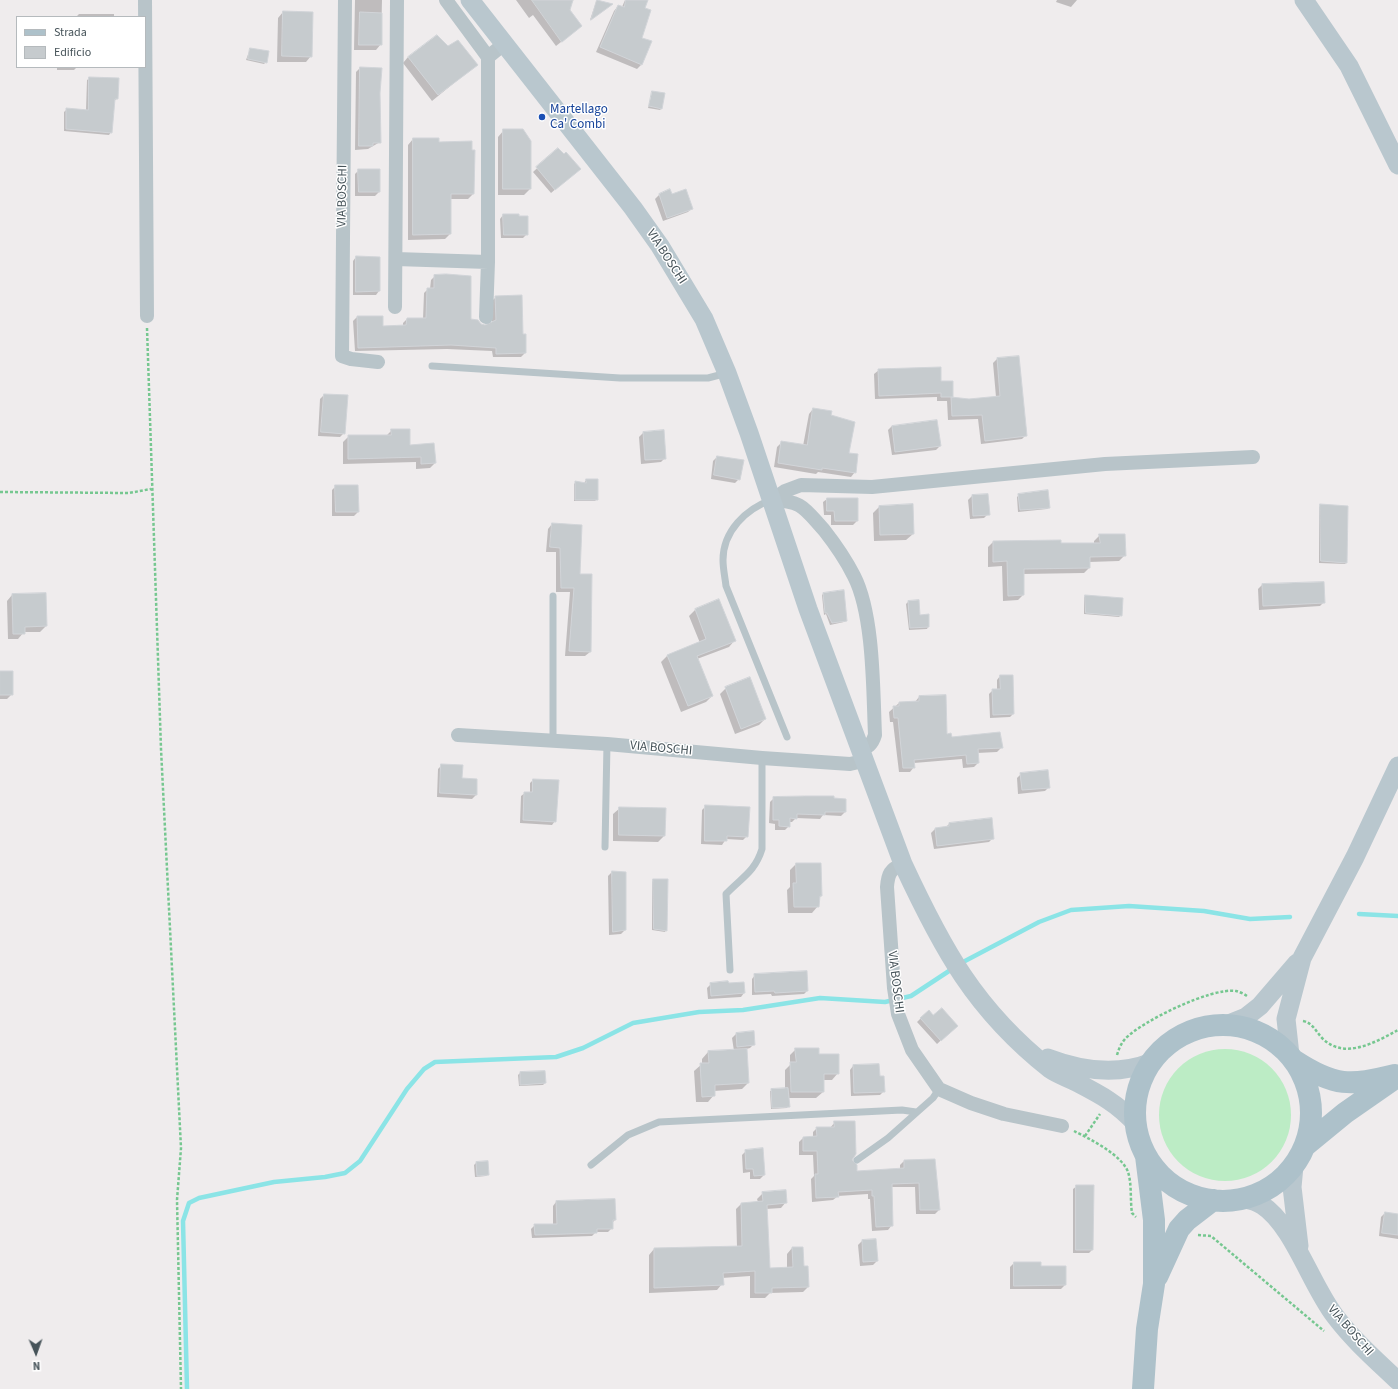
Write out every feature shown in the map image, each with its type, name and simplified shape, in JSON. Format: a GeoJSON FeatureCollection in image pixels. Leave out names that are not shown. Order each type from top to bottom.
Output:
{"type":"FeatureCollection","features":[{"type":"Feature","properties":{"kind":"main road","name":"VIA BOSCHI"},"geometry":{"type":"LineString","coordinates":[[470,0],[633,208],[660,246],[704,319],[727,373],[772,500],[808,609],[861,756],[903,864],[924,909],[961,975],[992,1016],[1026,1050],[1052,1070],[1116,1104],[1136,1124]]}},
{"type":"Feature","properties":{"kind":"main road"},"geometry":{"type":"LineString","coordinates":[[1304,0],[1349,66],[1398,165]]}},
{"type":"Feature","properties":{"kind":"main road"},"geometry":{"type":"LineString","coordinates":[[1398,766],[1354,857],[1302,958],[1286,1019],[1292,1058],[1308,1087],[1312,1116],[1306,1145],[1294,1166],[1272,1186],[1245,1198],[1223,1201],[1212,1200],[1192,1195],[1174,1186],[1158,1172],[1146,1155],[1139,1140],[1136,1124],[1136,1102],[1141,1081],[1152,1062],[1166,1046],[1184,1034],[1204,1027],[1226,1025],[1247,1028],[1263,1034],[1277,1044],[1292,1058],[1312,1072],[1334,1082],[1351,1084],[1398,1075]]}},
{"type":"Feature","properties":{"kind":"main road"},"geometry":{"type":"LineString","coordinates":[[1226,1025],[1246,1017],[1260,1006],[1302,958]]}},
{"type":"Feature","properties":{"kind":"main road","name":"VIA BOSCHI"},"geometry":{"type":"LineString","coordinates":[[1026,1050],[1077,1067],[1107,1071],[1128,1069],[1152,1062]]}},
{"type":"Feature","properties":{"kind":"main road"},"geometry":{"type":"LineString","coordinates":[[1306,1145],[1345,1113],[1398,1075]]}},
{"type":"Feature","properties":{"kind":"main road"},"geometry":{"type":"LineString","coordinates":[[1143,1389],[1148,1321],[1154,1284],[1154,1220],[1146,1155]]}},
{"type":"Feature","properties":{"kind":"main road","name":"VIA BOSCHI"},"geometry":{"type":"LineString","coordinates":[[1294,1166],[1292,1187],[1294,1219],[1300,1253]]}},
{"type":"Feature","properties":{"kind":"main road","name":"VIA BOSCHI"},"geometry":{"type":"LineString","coordinates":[[1245,1198],[1261,1204],[1276,1216],[1300,1253],[1318,1289],[1334,1316],[1365,1350],[1398,1381]]}},
{"type":"Feature","properties":{"kind":"main road"},"geometry":{"type":"LineString","coordinates":[[1154,1284],[1179,1229],[1187,1220],[1212,1200]]}},
{"type":"Feature","properties":{"kind":"street"},"geometry":{"type":"LineString","coordinates":[[146,0],[147,316]]}},
{"type":"Feature","properties":{"kind":"street","name":"VIA BOSCHI"},"geometry":{"type":"LineString","coordinates":[[345,0],[342,356],[351,359],[378,362]]}},
{"type":"Feature","properties":{"kind":"street"},"geometry":{"type":"LineString","coordinates":[[395,307],[397,0]]}},
{"type":"Feature","properties":{"kind":"street"},"geometry":{"type":"LineString","coordinates":[[446,0],[488,57],[488,262],[486,317]]}},
{"type":"Feature","properties":{"kind":"street"},"geometry":{"type":"LineString","coordinates":[[488,57],[504,44]]}},
{"type":"Feature","properties":{"kind":"street"},"geometry":{"type":"LineString","coordinates":[[396,259],[488,262]]}},
{"type":"Feature","properties":{"kind":"street"},"geometry":{"type":"LineString","coordinates":[[772,500],[785,491],[801,486],[872,487],[1105,464],[1253,456]]}},
{"type":"Feature","properties":{"kind":"street"},"geometry":{"type":"LineString","coordinates":[[772,500],[792,501],[806,510],[835,544],[855,577],[866,612],[872,674],[875,735],[873,742],[861,756]]}},
{"type":"Feature","properties":{"kind":"street","name":"VIA BOSCHI"},"geometry":{"type":"LineString","coordinates":[[458,735],[607,744],[762,758],[850,764],[861,756]]}},
{"type":"Feature","properties":{"kind":"street","name":"VIA BOSCHI"},"geometry":{"type":"LineString","coordinates":[[903,864],[890,871],[887,877],[894,988],[898,1014],[912,1050],[939,1089]]}},
{"type":"Feature","properties":{"kind":"street"},"geometry":{"type":"LineString","coordinates":[[939,1089],[971,1103],[1004,1114],[1062,1126]]}},
{"type":"Feature","properties":{"kind":"lane"},"geometry":{"type":"LineString","coordinates":[[432,366],[620,378],[708,378],[727,373]]}},
{"type":"Feature","properties":{"kind":"lane"},"geometry":{"type":"LineString","coordinates":[[772,500],[759,505],[737,522],[728,538],[723,559],[726,586],[787,737]]}},
{"type":"Feature","properties":{"kind":"lane"},"geometry":{"type":"LineString","coordinates":[[553,596],[553,741]]}},
{"type":"Feature","properties":{"kind":"lane"},"geometry":{"type":"LineString","coordinates":[[605,847],[607,744]]}},
{"type":"Feature","properties":{"kind":"lane"},"geometry":{"type":"LineString","coordinates":[[730,970],[726,894],[747,876],[758,861],[762,849],[762,758]]}},
{"type":"Feature","properties":{"kind":"lane"},"geometry":{"type":"LineString","coordinates":[[857,1160],[888,1138],[939,1089]]}},
{"type":"Feature","properties":{"kind":"lane"},"geometry":{"type":"LineString","coordinates":[[591,1165],[628,1134],[659,1122],[902,1110],[916,1112]]}},
{"type":"Feature","properties":{"kind":"path"},"geometry":{"type":"LineString","coordinates":[[147,316],[152,489],[172,988],[180,1148],[177,1200],[181,1389]]}},
{"type":"Feature","properties":{"kind":"path"},"geometry":{"type":"LineString","coordinates":[[0,492],[128,493],[152,489]]}},
{"type":"Feature","properties":{"kind":"path"},"geometry":{"type":"LineString","coordinates":[[1117,1059],[1119,1046],[1126,1038],[1153,1019],[1187,1003],[1208,995],[1228,991],[1236,991],[1251,999]]}},
{"type":"Feature","properties":{"kind":"path"},"geometry":{"type":"LineString","coordinates":[[1299,1020],[1305,1021],[1314,1026],[1323,1039],[1332,1045],[1348,1048],[1366,1046],[1398,1030]]}},
{"type":"Feature","properties":{"kind":"path"},"geometry":{"type":"LineString","coordinates":[[1085,1136],[1102,1111]]}},
{"type":"Feature","properties":{"kind":"path"},"geometry":{"type":"LineString","coordinates":[[1062,1126],[1085,1136],[1110,1152],[1125,1168],[1130,1180],[1132,1213],[1141,1219]]}},
{"type":"Feature","properties":{"kind":"path"},"geometry":{"type":"LineString","coordinates":[[1193,1236],[1211,1236],[1330,1336]]}},
{"type":"Feature","properties":{"kind":"green space"},"geometry":{"type":"Polygon","coordinates":[[[1232,1049],[1244,1051],[1256,1056],[1272,1068],[1284,1084],[1289,1096],[1291,1115],[1289,1134],[1284,1146],[1272,1162],[1256,1174],[1244,1179],[1218,1181],[1206,1179],[1194,1174],[1178,1162],[1166,1146],[1161,1134],[1159,1108],[1161,1096],[1166,1084],[1178,1068],[1194,1056],[1206,1051],[1232,1049]]]}},
{"type":"Feature","properties":{"kind":"building"},"geometry":{"type":"Polygon","coordinates":[[[532,0],[573,0],[570,10],[582,26],[562,42],[532,0]]]}},
{"type":"Feature","properties":{"kind":"building"},"geometry":{"type":"Polygon","coordinates":[[[597,0],[613,4],[591,20],[597,0]]]}},
{"type":"Feature","properties":{"kind":"building"},"geometry":{"type":"Polygon","coordinates":[[[626,0],[648,0],[645,8],[651,10],[642,38],[652,41],[642,65],[600,47],[618,5],[624,7],[626,0]]]}},
{"type":"Feature","properties":{"kind":"building"},"geometry":{"type":"Polygon","coordinates":[[[283,11],[313,12],[312,57],[282,56],[283,11]]]}},
{"type":"Feature","properties":{"kind":"building"},"geometry":{"type":"Polygon","coordinates":[[[360,12],[382,13],[382,45],[359,45],[360,12]]]}},
{"type":"Feature","properties":{"kind":"building"},"geometry":{"type":"Polygon","coordinates":[[[437,35],[448,46],[458,40],[478,65],[438,95],[408,57],[437,35]]]}},
{"type":"Feature","properties":{"kind":"building"},"geometry":{"type":"Polygon","coordinates":[[[250,48],[269,51],[267,63],[248,59],[250,48]]]}},
{"type":"Feature","properties":{"kind":"building"},"geometry":{"type":"Polygon","coordinates":[[[360,67],[382,68],[380,93],[381,143],[373,143],[373,146],[359,146],[360,67]]]}},
{"type":"Feature","properties":{"kind":"building"},"geometry":{"type":"Polygon","coordinates":[[[89,77],[119,78],[118,99],[115,99],[112,133],[66,129],[66,108],[88,110],[89,77]]]}},
{"type":"Feature","properties":{"kind":"building"},"geometry":{"type":"Polygon","coordinates":[[[652,91],[665,93],[662,109],[649,106],[652,91]]]}},
{"type":"Feature","properties":{"kind":"building"},"geometry":{"type":"Polygon","coordinates":[[[503,129],[523,129],[531,141],[531,189],[503,189],[503,129]]]}},
{"type":"Feature","properties":{"kind":"building"},"geometry":{"type":"Polygon","coordinates":[[[413,138],[439,138],[439,142],[472,141],[472,150],[475,150],[474,194],[451,194],[451,234],[413,235],[413,138]]]}},
{"type":"Feature","properties":{"kind":"building"},"geometry":{"type":"Polygon","coordinates":[[[558,148],[564,154],[566,152],[581,169],[555,190],[536,167],[558,148]]]}},
{"type":"Feature","properties":{"kind":"building"},"geometry":{"type":"Polygon","coordinates":[[[358,169],[380,169],[380,192],[359,192],[358,169]]]}},
{"type":"Feature","properties":{"kind":"building"},"geometry":{"type":"Polygon","coordinates":[[[670,189],[672,194],[686,189],[693,209],[667,218],[659,194],[670,189]]]}},
{"type":"Feature","properties":{"kind":"building"},"geometry":{"type":"Polygon","coordinates":[[[503,214],[519,214],[519,216],[528,216],[528,235],[504,235],[503,214]]]}},
{"type":"Feature","properties":{"kind":"building"},"geometry":{"type":"Polygon","coordinates":[[[356,256],[380,257],[380,291],[356,292],[356,256]]]}},
{"type":"Feature","properties":{"kind":"building"},"geometry":{"type":"Polygon","coordinates":[[[446,274],[471,276],[471,319],[478,320],[481,324],[485,325],[496,320],[495,296],[522,295],[523,334],[526,334],[526,353],[496,354],[496,348],[451,345],[358,348],[357,316],[383,316],[383,326],[406,325],[407,318],[426,318],[427,288],[434,288],[434,275],[446,274]]]}},
{"type":"Feature","properties":{"kind":"building"},"geometry":{"type":"Polygon","coordinates":[[[1019,356],[1027,436],[985,441],[982,415],[952,416],[951,397],[969,399],[1000,396],[997,358],[1019,356]]]}},
{"type":"Feature","properties":{"kind":"building"},"geometry":{"type":"Polygon","coordinates":[[[941,367],[941,381],[953,381],[953,397],[941,397],[941,393],[879,396],[878,369],[941,367]]]}},
{"type":"Feature","properties":{"kind":"building"},"geometry":{"type":"Polygon","coordinates":[[[324,394],[348,395],[345,434],[321,432],[324,394]]]}},
{"type":"Feature","properties":{"kind":"building"},"geometry":{"type":"Polygon","coordinates":[[[813,408],[832,411],[831,415],[855,422],[849,453],[858,454],[856,473],[822,468],[822,470],[778,463],[781,441],[807,445],[813,408]]]}},
{"type":"Feature","properties":{"kind":"building"},"geometry":{"type":"Polygon","coordinates":[[[937,420],[941,446],[895,452],[892,426],[937,420]]]}},
{"type":"Feature","properties":{"kind":"building"},"geometry":{"type":"Polygon","coordinates":[[[391,429],[410,429],[410,445],[434,443],[436,463],[421,464],[421,457],[348,459],[348,435],[391,435],[391,429]]]}},
{"type":"Feature","properties":{"kind":"building"},"geometry":{"type":"Polygon","coordinates":[[[664,430],[666,459],[645,460],[643,432],[664,430]]]}},
{"type":"Feature","properties":{"kind":"building"},"geometry":{"type":"Polygon","coordinates":[[[717,456],[744,460],[740,480],[714,475],[717,456]]]}},
{"type":"Feature","properties":{"kind":"building"},"geometry":{"type":"Polygon","coordinates":[[[586,479],[598,479],[598,500],[575,500],[575,481],[586,483],[586,479]]]}},
{"type":"Feature","properties":{"kind":"building"},"geometry":{"type":"Polygon","coordinates":[[[335,485],[358,485],[359,512],[336,512],[335,485]]]}},
{"type":"Feature","properties":{"kind":"building"},"geometry":{"type":"Polygon","coordinates":[[[1048,490],[1050,508],[1020,510],[1018,494],[1048,490]]]}},
{"type":"Feature","properties":{"kind":"building"},"geometry":{"type":"Polygon","coordinates":[[[988,494],[990,515],[973,516],[972,495],[988,494]]]}},
{"type":"Feature","properties":{"kind":"building"},"geometry":{"type":"Polygon","coordinates":[[[827,498],[858,498],[858,521],[835,521],[834,511],[827,511],[827,498]]]}},
{"type":"Feature","properties":{"kind":"building"},"geometry":{"type":"Polygon","coordinates":[[[913,504],[914,534],[880,535],[879,506],[913,504]]]}},
{"type":"Feature","properties":{"kind":"building"},"geometry":{"type":"Polygon","coordinates":[[[1320,504],[1348,506],[1347,563],[1321,561],[1320,504]]]}},
{"type":"Feature","properties":{"kind":"building"},"geometry":{"type":"Polygon","coordinates":[[[552,523],[582,525],[580,574],[592,574],[591,652],[569,651],[574,588],[561,588],[560,548],[550,547],[552,523]]]}},
{"type":"Feature","properties":{"kind":"building"},"geometry":{"type":"Polygon","coordinates":[[[1099,534],[1125,534],[1126,556],[1090,557],[1090,568],[1024,569],[1024,595],[1008,596],[1007,561],[993,562],[993,541],[1061,540],[1061,543],[1100,543],[1099,534]]]}},
{"type":"Feature","properties":{"kind":"building"},"geometry":{"type":"Polygon","coordinates":[[[1324,582],[1325,603],[1263,606],[1262,584],[1324,582]]]}},
{"type":"Feature","properties":{"kind":"building"},"geometry":{"type":"Polygon","coordinates":[[[844,590],[847,621],[832,623],[827,613],[825,613],[823,593],[844,590]]]}},
{"type":"Feature","properties":{"kind":"building"},"geometry":{"type":"Polygon","coordinates":[[[46,593],[47,626],[25,627],[25,634],[13,634],[12,594],[46,593]]]}},
{"type":"Feature","properties":{"kind":"building"},"geometry":{"type":"Polygon","coordinates":[[[1085,595],[1123,598],[1122,616],[1086,613],[1085,595]]]}},
{"type":"Feature","properties":{"kind":"building"},"geometry":{"type":"Polygon","coordinates":[[[719,599],[736,641],[697,656],[713,696],[688,706],[667,655],[706,639],[695,609],[719,599]]]}},
{"type":"Feature","properties":{"kind":"building"},"geometry":{"type":"Polygon","coordinates":[[[919,600],[920,615],[929,614],[929,627],[910,628],[908,601],[919,600]]]}},
{"type":"Feature","properties":{"kind":"building"},"geometry":{"type":"Polygon","coordinates":[[[0,671],[13,671],[13,695],[0,695],[0,671]]]}},
{"type":"Feature","properties":{"kind":"building"},"geometry":{"type":"Polygon","coordinates":[[[1000,675],[1013,675],[1014,714],[993,715],[992,689],[1000,689],[1000,675]]]}},
{"type":"Feature","properties":{"kind":"building"},"geometry":{"type":"Polygon","coordinates":[[[750,677],[766,719],[741,729],[725,687],[750,677]]]}},
{"type":"Feature","properties":{"kind":"building"},"geometry":{"type":"Polygon","coordinates":[[[946,695],[947,734],[951,733],[952,737],[1000,732],[1003,748],[978,749],[979,763],[967,764],[966,755],[914,760],[915,768],[903,768],[898,718],[894,718],[893,706],[899,706],[899,702],[919,701],[919,696],[946,695]]]}},
{"type":"Feature","properties":{"kind":"building"},"geometry":{"type":"Polygon","coordinates":[[[441,764],[463,765],[462,778],[477,779],[477,795],[440,793],[441,764]]]}},
{"type":"Feature","properties":{"kind":"building"},"geometry":{"type":"Polygon","coordinates":[[[1048,770],[1050,788],[1022,790],[1020,773],[1048,770]]]}},
{"type":"Feature","properties":{"kind":"building"},"geometry":{"type":"Polygon","coordinates":[[[533,779],[559,780],[556,822],[523,820],[524,792],[532,792],[533,779]]]}},
{"type":"Feature","properties":{"kind":"building"},"geometry":{"type":"Polygon","coordinates":[[[834,796],[834,798],[846,799],[846,812],[825,812],[825,815],[797,814],[797,819],[790,818],[790,827],[779,826],[779,820],[773,820],[773,797],[834,796]]]}},
{"type":"Feature","properties":{"kind":"building"},"geometry":{"type":"Polygon","coordinates":[[[705,805],[750,807],[748,837],[727,836],[727,841],[705,841],[705,805]]]}},
{"type":"Feature","properties":{"kind":"building"},"geometry":{"type":"Polygon","coordinates":[[[619,807],[666,808],[665,836],[619,835],[619,807]]]}},
{"type":"Feature","properties":{"kind":"building"},"geometry":{"type":"Polygon","coordinates":[[[992,818],[994,839],[937,846],[935,828],[949,826],[949,823],[992,818]]]}},
{"type":"Feature","properties":{"kind":"building"},"geometry":{"type":"Polygon","coordinates":[[[796,863],[821,863],[822,896],[820,896],[819,907],[794,907],[793,883],[796,883],[796,863]]]}},
{"type":"Feature","properties":{"kind":"building"},"geometry":{"type":"Polygon","coordinates":[[[612,871],[626,872],[626,930],[613,932],[612,871]]]}},
{"type":"Feature","properties":{"kind":"building"},"geometry":{"type":"Polygon","coordinates":[[[653,879],[668,879],[667,931],[654,929],[653,879]]]}},
{"type":"Feature","properties":{"kind":"building"},"geometry":{"type":"Polygon","coordinates":[[[807,971],[808,991],[775,993],[774,991],[755,992],[754,974],[807,971]]]}},
{"type":"Feature","properties":{"kind":"building"},"geometry":{"type":"Polygon","coordinates":[[[728,981],[729,983],[744,982],[745,993],[711,996],[710,983],[728,981]]]}},
{"type":"Feature","properties":{"kind":"building"},"geometry":{"type":"Polygon","coordinates":[[[942,1008],[958,1026],[941,1041],[920,1018],[929,1010],[933,1015],[942,1008]]]}},
{"type":"Feature","properties":{"kind":"building"},"geometry":{"type":"Polygon","coordinates":[[[754,1031],[755,1045],[737,1047],[736,1033],[754,1031]]]}},
{"type":"Feature","properties":{"kind":"building"},"geometry":{"type":"Polygon","coordinates":[[[795,1048],[819,1048],[819,1054],[839,1054],[839,1074],[824,1074],[824,1092],[791,1092],[790,1062],[796,1062],[795,1048]]]}},
{"type":"Feature","properties":{"kind":"building"},"geometry":{"type":"Polygon","coordinates":[[[747,1049],[749,1083],[715,1085],[715,1096],[702,1097],[700,1063],[709,1063],[708,1051],[747,1049]]]}},
{"type":"Feature","properties":{"kind":"building"},"geometry":{"type":"Polygon","coordinates":[[[879,1064],[880,1076],[884,1076],[885,1092],[854,1093],[853,1065],[879,1064]]]}},
{"type":"Feature","properties":{"kind":"building"},"geometry":{"type":"Polygon","coordinates":[[[545,1071],[546,1083],[520,1085],[520,1072],[545,1071]]]}},
{"type":"Feature","properties":{"kind":"building"},"geometry":{"type":"Polygon","coordinates":[[[788,1088],[790,1107],[772,1108],[771,1089],[788,1088]]]}},
{"type":"Feature","properties":{"kind":"building"},"geometry":{"type":"Polygon","coordinates":[[[834,1121],[855,1121],[856,1154],[852,1160],[857,1165],[857,1171],[904,1168],[904,1160],[935,1159],[940,1210],[920,1210],[919,1183],[892,1184],[893,1226],[876,1227],[874,1196],[872,1196],[872,1190],[838,1192],[839,1197],[816,1198],[815,1174],[818,1174],[817,1151],[803,1151],[803,1137],[817,1136],[816,1127],[834,1127],[834,1121]]]}},
{"type":"Feature","properties":{"kind":"building"},"geometry":{"type":"Polygon","coordinates":[[[763,1148],[765,1175],[754,1176],[753,1169],[746,1169],[745,1150],[763,1148]]]}},
{"type":"Feature","properties":{"kind":"building"},"geometry":{"type":"Polygon","coordinates":[[[488,1161],[489,1175],[477,1176],[476,1162],[488,1161]]]}},
{"type":"Feature","properties":{"kind":"building"},"geometry":{"type":"Polygon","coordinates":[[[1076,1185],[1094,1185],[1093,1250],[1076,1250],[1076,1185]]]}},
{"type":"Feature","properties":{"kind":"building"},"geometry":{"type":"Polygon","coordinates":[[[786,1190],[787,1203],[767,1205],[770,1268],[793,1267],[792,1247],[803,1247],[804,1266],[808,1266],[809,1287],[772,1288],[772,1293],[755,1293],[755,1271],[723,1273],[724,1285],[654,1288],[654,1248],[742,1246],[741,1203],[763,1201],[762,1192],[786,1190]]]}},
{"type":"Feature","properties":{"kind":"building"},"geometry":{"type":"Polygon","coordinates":[[[615,1199],[616,1220],[613,1220],[613,1229],[597,1229],[597,1233],[535,1235],[534,1224],[557,1224],[556,1201],[615,1199]]]}},
{"type":"Feature","properties":{"kind":"building"},"geometry":{"type":"Polygon","coordinates":[[[1385,1212],[1398,1214],[1398,1235],[1382,1233],[1385,1212]]]}},
{"type":"Feature","properties":{"kind":"building"},"geometry":{"type":"Polygon","coordinates":[[[876,1239],[878,1261],[863,1262],[862,1240],[876,1239]]]}},
{"type":"Feature","properties":{"kind":"building"},"geometry":{"type":"Polygon","coordinates":[[[1014,1262],[1041,1262],[1041,1266],[1066,1266],[1066,1285],[1014,1286],[1014,1262]]]}},
{"type":"Feature","properties":{"kind":"waterway"},"geometry":{"type":"LineString","coordinates":[[965,961],[1039,922],[1071,910],[1129,906],[1204,911],[1250,919],[1290,917]]}},
{"type":"Feature","properties":{"kind":"waterway"},"geometry":{"type":"LineString","coordinates":[[1359,914],[1398,916]]}},
{"type":"Feature","properties":{"kind":"waterway"},"geometry":{"type":"LineString","coordinates":[[187,1389],[183,1221],[189,1203],[199,1198],[274,1182],[325,1177],[345,1173],[360,1161],[407,1089],[424,1069],[435,1062],[556,1057],[583,1048],[633,1023],[699,1012],[743,1010],[820,998],[885,1002],[911,996],[949,971]]}},
{"type":"Feature","properties":{"kind":"place","name":"Martellago Ca' Combi"},"geometry":{"type":"Point","coordinates":[542,117]}}]}
